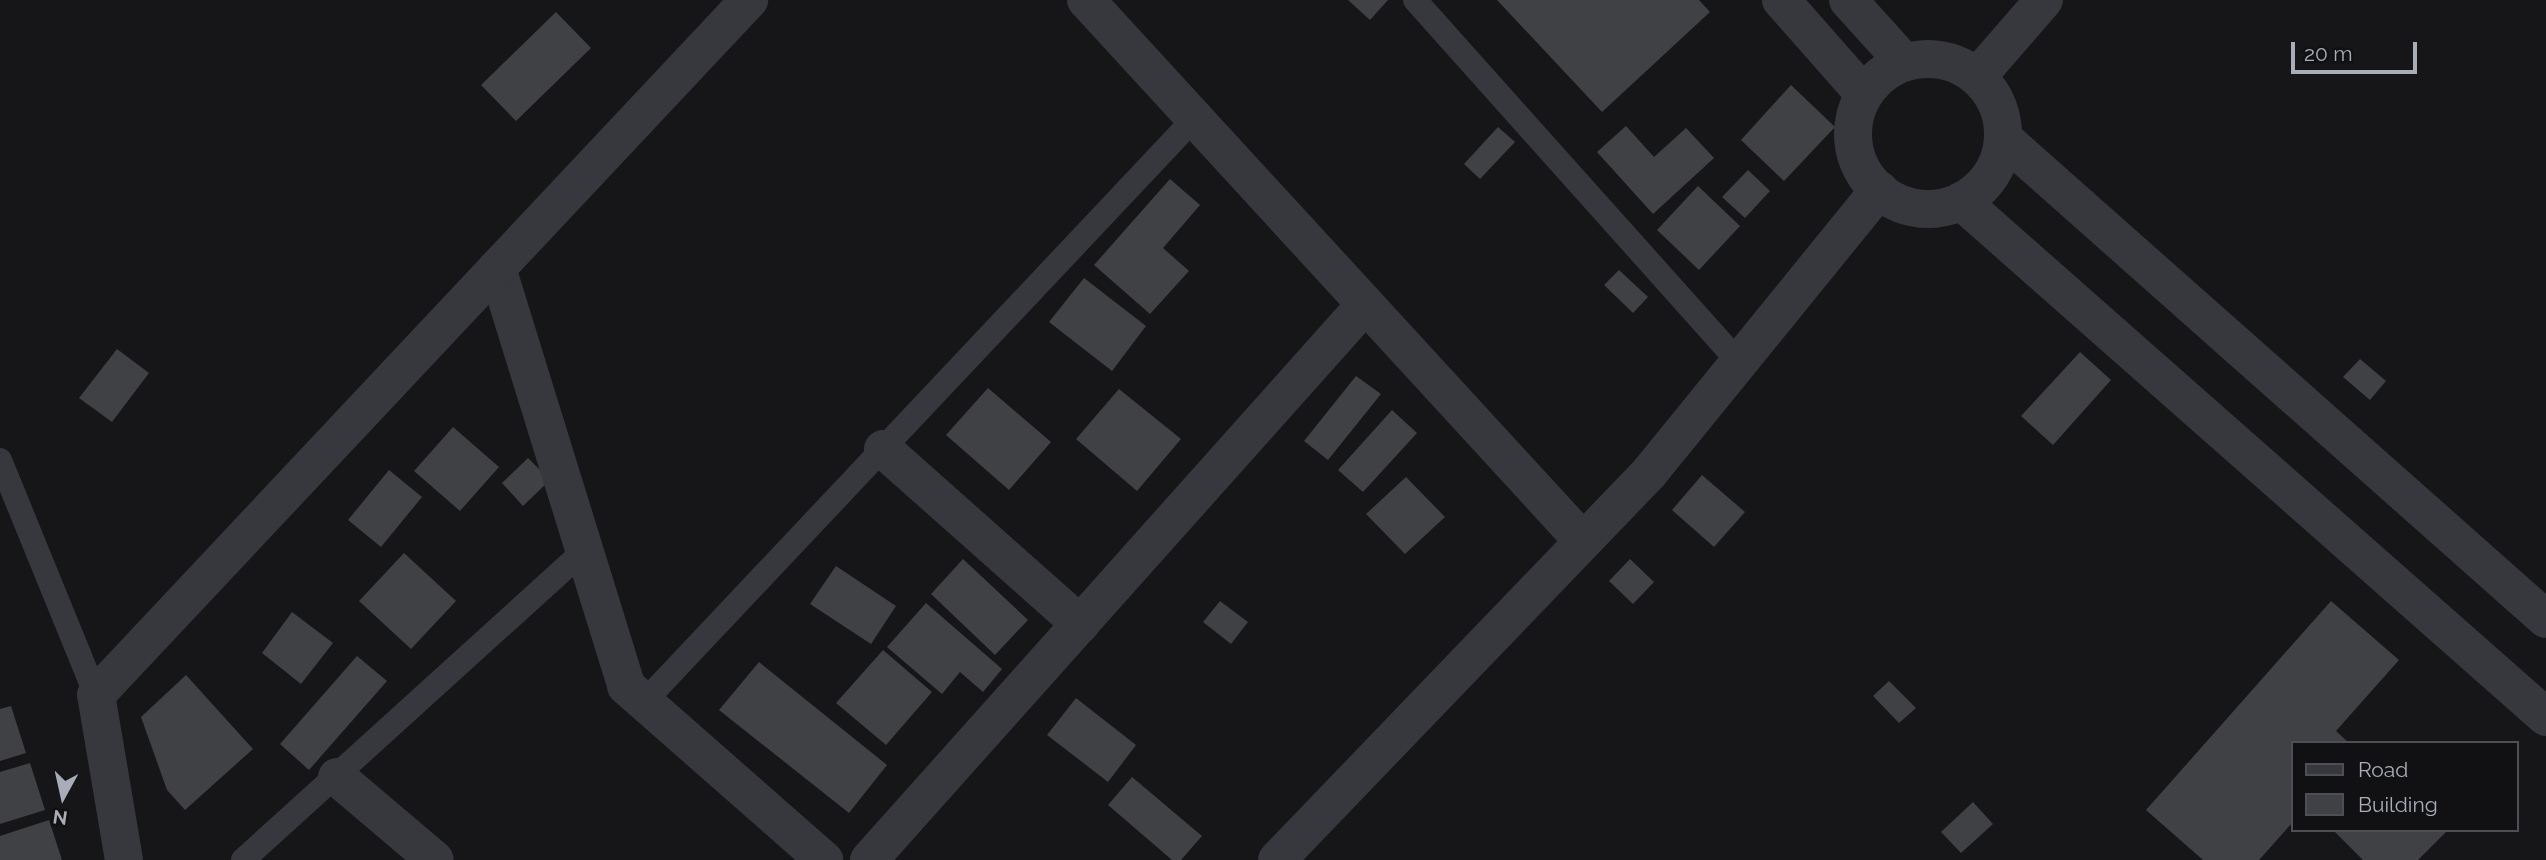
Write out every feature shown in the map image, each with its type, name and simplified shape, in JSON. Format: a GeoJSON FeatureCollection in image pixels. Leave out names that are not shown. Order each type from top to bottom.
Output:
{"type":"FeatureCollection","features":[{"type":"Feature","properties":{"kind":"street"},"geometry":{"type":"LineString","coordinates":[[124,860],[96,695],[749,0]]}},
{"type":"Feature","properties":{"kind":"street"},"geometry":{"type":"LineString","coordinates":[[1086,0],[1364,306],[1583,541]]}},
{"type":"Feature","properties":{"kind":"street"},"geometry":{"type":"LineString","coordinates":[[1780,0],[1864,94]]}},
{"type":"Feature","properties":{"kind":"street"},"geometry":{"type":"LineString","coordinates":[[1848,0],[1904,62]]}},
{"type":"Feature","properties":{"kind":"street"},"geometry":{"type":"LineString","coordinates":[[1977,76],[2045,0]]}},
{"type":"Feature","properties":{"kind":"street"},"geometry":{"type":"LineString","coordinates":[[1904,62],[1954,64],[1977,76],[2001,115],[2003,138],[1991,175],[1961,201],[1919,208],[1879,190],[1865,174],[1853,134],[1864,94],[1904,62]]}},
{"type":"Feature","properties":{"kind":"street"},"geometry":{"type":"LineString","coordinates":[[2003,138],[2546,619]]}},
{"type":"Feature","properties":{"kind":"street"},"geometry":{"type":"LineString","coordinates":[[1277,860],[1583,541],[1739,363],[1879,190]]}},
{"type":"Feature","properties":{"kind":"street"},"geometry":{"type":"LineString","coordinates":[[1961,201],[2546,717]]}},
{"type":"Feature","properties":{"kind":"street"},"geometry":{"type":"LineString","coordinates":[[497,268],[626,687],[824,860]]}},
{"type":"Feature","properties":{"kind":"street"},"geometry":{"type":"LineString","coordinates":[[869,860],[1364,306]]}},
{"type":"Feature","properties":{"kind":"street"},"geometry":{"type":"LineString","coordinates":[[883,449],[1080,624]]}},
{"type":"Feature","properties":{"kind":"street"},"geometry":{"type":"LineString","coordinates":[[337,777],[435,860]]}},
{"type":"Feature","properties":{"kind":"lane"},"geometry":{"type":"LineString","coordinates":[[1415,0],[1739,363]]}},
{"type":"Feature","properties":{"kind":"lane"},"geometry":{"type":"LineString","coordinates":[[644,702],[1195,119]]}},
{"type":"Feature","properties":{"kind":"lane"},"geometry":{"type":"LineString","coordinates":[[0,460],[96,695]]}},
{"type":"Feature","properties":{"kind":"lane"},"geometry":{"type":"LineString","coordinates":[[243,860],[584,551]]}},
{"type":"Feature","properties":{"kind":"building"},"geometry":{"type":"Polygon","coordinates":[[[1348,0],[1388,0],[1370,20],[1348,0]]]}},
{"type":"Feature","properties":{"kind":"building"},"geometry":{"type":"Polygon","coordinates":[[[1497,0],[1699,0],[1710,12],[1602,112],[1497,0]]]}},
{"type":"Feature","properties":{"kind":"building"},"geometry":{"type":"Polygon","coordinates":[[[556,12],[591,48],[516,121],[481,85],[556,12]]]}},
{"type":"Feature","properties":{"kind":"building"},"geometry":{"type":"Polygon","coordinates":[[[1791,85],[1835,127],[1784,181],[1741,140],[1791,85]]]}},
{"type":"Feature","properties":{"kind":"building"},"geometry":{"type":"Polygon","coordinates":[[[1626,126],[1654,157],[1686,128],[1714,158],[1653,214],[1597,152],[1626,126]]]}},
{"type":"Feature","properties":{"kind":"building"},"geometry":{"type":"Polygon","coordinates":[[[1498,127],[1515,142],[1480,179],[1464,164],[1498,127]]]}},
{"type":"Feature","properties":{"kind":"building"},"geometry":{"type":"Polygon","coordinates":[[[1748,170],[1770,191],[1745,218],[1722,197],[1748,170]]]}},
{"type":"Feature","properties":{"kind":"building"},"geometry":{"type":"Polygon","coordinates":[[[1170,179],[1200,205],[1163,248],[1189,271],[1150,314],[1094,265],[1170,179]]]}},
{"type":"Feature","properties":{"kind":"building"},"geometry":{"type":"Polygon","coordinates":[[[1698,186],[1740,226],[1699,270],[1657,230],[1698,186]]]}},
{"type":"Feature","properties":{"kind":"building"},"geometry":{"type":"Polygon","coordinates":[[[1619,270],[1648,297],[1633,313],[1604,285],[1619,270]]]}},
{"type":"Feature","properties":{"kind":"building"},"geometry":{"type":"Polygon","coordinates":[[[1084,278],[1146,326],[1112,371],[1049,322],[1084,278]]]}},
{"type":"Feature","properties":{"kind":"building"},"geometry":{"type":"Polygon","coordinates":[[[117,349],[149,373],[112,422],[79,398],[117,349]]]}},
{"type":"Feature","properties":{"kind":"building"},"geometry":{"type":"Polygon","coordinates":[[[2080,352],[2111,380],[2053,445],[2021,416],[2080,352]]]}},
{"type":"Feature","properties":{"kind":"building"},"geometry":{"type":"Polygon","coordinates":[[[2360,359],[2386,381],[2370,400],[2343,377],[2360,359]]]}},
{"type":"Feature","properties":{"kind":"building"},"geometry":{"type":"Polygon","coordinates":[[[1356,376],[1381,394],[1328,460],[1304,441],[1356,376]]]}},
{"type":"Feature","properties":{"kind":"building"},"geometry":{"type":"Polygon","coordinates":[[[988,388],[1051,442],[1009,490],[946,435],[988,388]]]}},
{"type":"Feature","properties":{"kind":"building"},"geometry":{"type":"Polygon","coordinates":[[[1119,389],[1181,439],[1137,491],[1076,439],[1119,389]]]}},
{"type":"Feature","properties":{"kind":"building"},"geometry":{"type":"Polygon","coordinates":[[[1392,410],[1417,433],[1363,492],[1338,470],[1392,410]]]}},
{"type":"Feature","properties":{"kind":"building"},"geometry":{"type":"Polygon","coordinates":[[[453,427],[499,467],[460,511],[414,471],[453,427]]]}},
{"type":"Feature","properties":{"kind":"building"},"geometry":{"type":"Polygon","coordinates":[[[528,458],[550,480],[523,506],[502,483],[528,458]]]}},
{"type":"Feature","properties":{"kind":"building"},"geometry":{"type":"Polygon","coordinates":[[[389,470],[422,497],[381,547],[348,520],[389,470]]]}},
{"type":"Feature","properties":{"kind":"building"},"geometry":{"type":"Polygon","coordinates":[[[1702,475],[1745,512],[1714,547],[1672,510],[1702,475]]]}},
{"type":"Feature","properties":{"kind":"building"},"geometry":{"type":"Polygon","coordinates":[[[1406,477],[1445,517],[1405,554],[1366,514],[1406,477]]]}},
{"type":"Feature","properties":{"kind":"building"},"geometry":{"type":"Polygon","coordinates":[[[404,553],[456,601],[411,649],[359,601],[404,553]]]}},
{"type":"Feature","properties":{"kind":"building"},"geometry":{"type":"Polygon","coordinates":[[[963,559],[1028,620],[995,655],[931,594],[963,559]]]}},
{"type":"Feature","properties":{"kind":"building"},"geometry":{"type":"Polygon","coordinates":[[[1630,559],[1654,582],[1633,604],[1609,581],[1630,559]]]}},
{"type":"Feature","properties":{"kind":"building"},"geometry":{"type":"Polygon","coordinates":[[[836,566],[896,606],[871,644],[810,604],[836,566]]]}},
{"type":"Feature","properties":{"kind":"building"},"geometry":{"type":"Polygon","coordinates":[[[1220,601],[1248,622],[1231,644],[1203,622],[1220,601]]]}},
{"type":"Feature","properties":{"kind":"building"},"geometry":{"type":"Polygon","coordinates":[[[2331,601],[2399,660],[2336,731],[2347,741],[2290,741],[2290,825],[2259,860],[2203,860],[2146,810],[2331,601]]]}},
{"type":"Feature","properties":{"kind":"building"},"geometry":{"type":"Polygon","coordinates":[[[926,603],[1002,669],[983,692],[960,672],[942,694],[887,647],[926,603]]]}},
{"type":"Feature","properties":{"kind":"building"},"geometry":{"type":"Polygon","coordinates":[[[292,612],[333,643],[301,684],[262,653],[292,612]]]}},
{"type":"Feature","properties":{"kind":"building"},"geometry":{"type":"Polygon","coordinates":[[[883,650],[932,692],[886,745],[836,703],[883,650]]]}},
{"type":"Feature","properties":{"kind":"building"},"geometry":{"type":"Polygon","coordinates":[[[357,656],[387,681],[309,770],[280,744],[357,656]]]}},
{"type":"Feature","properties":{"kind":"building"},"geometry":{"type":"Polygon","coordinates":[[[759,662],[887,765],[849,813],[719,710],[759,662]]]}},
{"type":"Feature","properties":{"kind":"building"},"geometry":{"type":"Polygon","coordinates":[[[186,675],[253,749],[185,810],[167,790],[141,717],[186,675]]]}},
{"type":"Feature","properties":{"kind":"building"},"geometry":{"type":"Polygon","coordinates":[[[1889,681],[1916,708],[1899,723],[1873,696],[1889,681]]]}},
{"type":"Feature","properties":{"kind":"building"},"geometry":{"type":"Polygon","coordinates":[[[1076,698],[1136,745],[1108,782],[1047,735],[1076,698]]]}},
{"type":"Feature","properties":{"kind":"building"},"geometry":{"type":"Polygon","coordinates":[[[11,706],[26,753],[0,761],[0,709],[11,706]]]}},
{"type":"Feature","properties":{"kind":"building"},"geometry":{"type":"Polygon","coordinates":[[[30,763],[45,810],[0,824],[0,772],[30,763]]]}},
{"type":"Feature","properties":{"kind":"building"},"geometry":{"type":"Polygon","coordinates":[[[1132,777],[1202,836],[1181,860],[1172,860],[1108,805],[1132,777]]]}},
{"type":"Feature","properties":{"kind":"building"},"geometry":{"type":"Polygon","coordinates":[[[1973,802],[1993,824],[1961,853],[1941,832],[1973,802]]]}},
{"type":"Feature","properties":{"kind":"building"},"geometry":{"type":"Polygon","coordinates":[[[49,820],[62,860],[0,860],[0,836],[49,820]]]}},
{"type":"Feature","properties":{"kind":"building"},"geometry":{"type":"Polygon","coordinates":[[[2335,832],[2446,832],[2418,860],[2363,860],[2335,832]]]}}]}
